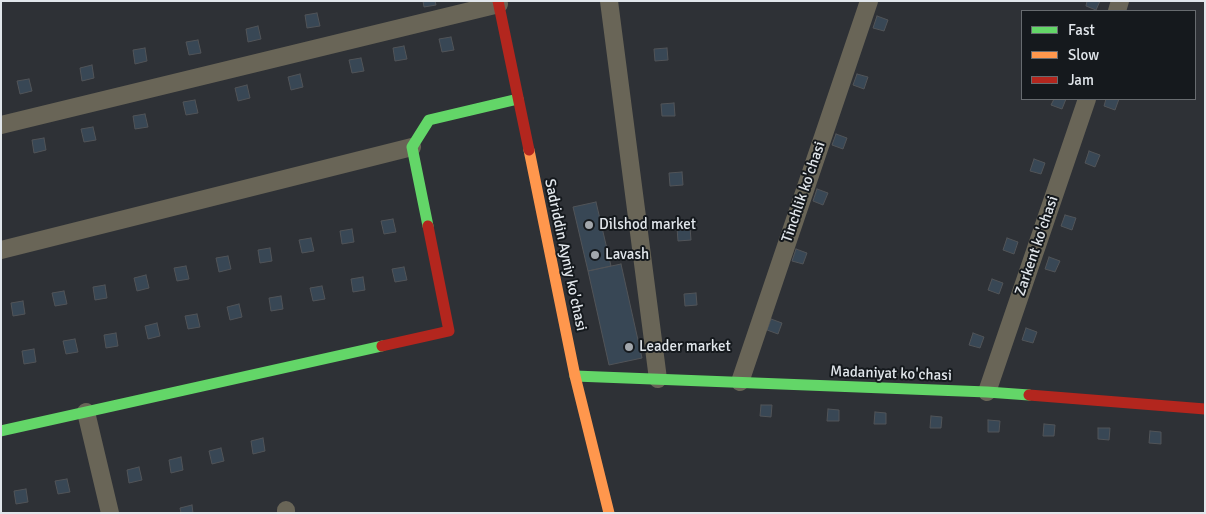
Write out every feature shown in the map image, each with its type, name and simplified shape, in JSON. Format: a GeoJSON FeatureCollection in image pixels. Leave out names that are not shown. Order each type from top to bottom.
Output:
{"type":"FeatureCollection","features":[{"type":"Feature","properties":{"kind":"street"},"geometry":{"type":"LineString","coordinates":[[609,1],[658,379]]}},
{"type":"Feature","properties":{"kind":"street"},"geometry":{"type":"LineString","coordinates":[[1,125],[499,3]]}},
{"type":"Feature","properties":{"kind":"street","name":"Sadriddin Ayniy ko'chasi"},"geometry":{"type":"LineString","coordinates":[[499,3],[575,376],[609,513]]}},
{"type":"Feature","properties":{"kind":"street","name":"Tinchlik ko'chasi"},"geometry":{"type":"LineString","coordinates":[[740,382],[865,6]]}},
{"type":"Feature","properties":{"kind":"street"},"geometry":{"type":"LineString","coordinates":[[1,431],[448,331],[412,147],[429,120],[518,99]]}},
{"type":"Feature","properties":{"kind":"street","name":"Zarkent ko'chasi"},"geometry":{"type":"LineString","coordinates":[[986,392],[1087,100]]}},
{"type":"Feature","properties":{"kind":"street"},"geometry":{"type":"LineString","coordinates":[[1,250],[412,147]]}},
{"type":"Feature","properties":{"kind":"street","name":"Madaniyat ko'chasi"},"geometry":{"type":"LineString","coordinates":[[575,376],[986,392],[1205,409]]}},
{"type":"Feature","properties":{"kind":"street"},"geometry":{"type":"LineString","coordinates":[[86,412],[110,513]]}},
{"type":"Feature","properties":{"kind":"building"},"geometry":{"type":"Polygon","coordinates":[[[423,1],[435,1],[436,5],[424,7],[423,1]]]}},
{"type":"Feature","properties":{"kind":"building"},"geometry":{"type":"Polygon","coordinates":[[[1087,1],[1100,1],[1096,10],[1086,6],[1087,1]]]}},
{"type":"Feature","properties":{"kind":"building"},"geometry":{"type":"Polygon","coordinates":[[[317,13],[320,26],[307,28],[305,15],[317,13]]]}},
{"type":"Feature","properties":{"kind":"building"},"geometry":{"type":"Polygon","coordinates":[[[877,16],[888,20],[884,31],[873,28],[877,16]]]}},
{"type":"Feature","properties":{"kind":"building"},"geometry":{"type":"Polygon","coordinates":[[[258,26],[261,39],[248,42],[246,29],[258,26]]]}},
{"type":"Feature","properties":{"kind":"building"},"geometry":{"type":"Polygon","coordinates":[[[451,37],[454,50],[442,52],[439,39],[451,37]]]}},
{"type":"Feature","properties":{"kind":"building"},"geometry":{"type":"Polygon","coordinates":[[[198,40],[201,53],[189,55],[186,42],[198,40]]]}},
{"type":"Feature","properties":{"kind":"building"},"geometry":{"type":"Polygon","coordinates":[[[404,46],[407,59],[395,61],[393,48],[404,46]]]}},
{"type":"Feature","properties":{"kind":"building"},"geometry":{"type":"Polygon","coordinates":[[[145,48],[147,61],[135,64],[133,50],[145,48]]]}},
{"type":"Feature","properties":{"kind":"building"},"geometry":{"type":"Polygon","coordinates":[[[667,48],[668,60],[655,61],[654,49],[667,48]]]}},
{"type":"Feature","properties":{"kind":"building"},"geometry":{"type":"Polygon","coordinates":[[[361,58],[364,71],[352,73],[349,60],[361,58]]]}},
{"type":"Feature","properties":{"kind":"building"},"geometry":{"type":"Polygon","coordinates":[[[92,65],[94,78],[82,81],[80,68],[92,65]]]}},
{"type":"Feature","properties":{"kind":"building"},"geometry":{"type":"Polygon","coordinates":[[[300,74],[303,87],[291,90],[288,77],[300,74]]]}},
{"type":"Feature","properties":{"kind":"building"},"geometry":{"type":"Polygon","coordinates":[[[857,74],[868,77],[864,89],[853,85],[857,74]]]}},
{"type":"Feature","properties":{"kind":"building"},"geometry":{"type":"Polygon","coordinates":[[[29,79],[32,91],[20,94],[17,81],[29,79]]]}},
{"type":"Feature","properties":{"kind":"building"},"geometry":{"type":"Polygon","coordinates":[[[247,85],[250,98],[238,101],[235,88],[247,85]]]}},
{"type":"Feature","properties":{"kind":"building"},"geometry":{"type":"Polygon","coordinates":[[[195,100],[198,113],[186,115],[183,102],[195,100]]]}},
{"type":"Feature","properties":{"kind":"building"},"geometry":{"type":"Polygon","coordinates":[[[1054,100],[1066,100],[1062,109],[1051,105],[1054,100]]]}},
{"type":"Feature","properties":{"kind":"building"},"geometry":{"type":"Polygon","coordinates":[[[1106,100],[1119,100],[1115,110],[1104,106],[1106,100]]]}},
{"type":"Feature","properties":{"kind":"building"},"geometry":{"type":"Polygon","coordinates":[[[674,103],[675,116],[662,116],[661,104],[674,103]]]}},
{"type":"Feature","properties":{"kind":"building"},"geometry":{"type":"Polygon","coordinates":[[[145,114],[148,127],[135,129],[133,116],[145,114]]]}},
{"type":"Feature","properties":{"kind":"building"},"geometry":{"type":"Polygon","coordinates":[[[93,127],[96,140],[84,142],[81,129],[93,127]]]}},
{"type":"Feature","properties":{"kind":"building"},"geometry":{"type":"Polygon","coordinates":[[[836,134],[847,138],[843,149],[832,145],[836,134]]]}},
{"type":"Feature","properties":{"kind":"building"},"geometry":{"type":"Polygon","coordinates":[[[44,138],[46,150],[34,153],[32,140],[44,138]]]}},
{"type":"Feature","properties":{"kind":"building"},"geometry":{"type":"Polygon","coordinates":[[[1089,151],[1100,155],[1095,167],[1085,163],[1089,151]]]}},
{"type":"Feature","properties":{"kind":"building"},"geometry":{"type":"Polygon","coordinates":[[[1034,159],[1045,163],[1041,174],[1030,171],[1034,159]]]}},
{"type":"Feature","properties":{"kind":"building"},"geometry":{"type":"Polygon","coordinates":[[[682,172],[683,185],[670,186],[669,173],[682,172]]]}},
{"type":"Feature","properties":{"kind":"building"},"geometry":{"type":"Polygon","coordinates":[[[817,189],[828,193],[823,205],[813,201],[817,189]]]}},
{"type":"Feature","properties":{"kind":"building"},"geometry":{"type":"Polygon","coordinates":[[[596,202],[611,266],[588,271],[573,207],[596,202]]]}},
{"type":"Feature","properties":{"kind":"building"},"geometry":{"type":"Polygon","coordinates":[[[1065,215],[1076,218],[1072,230],[1061,226],[1065,215]]]}},
{"type":"Feature","properties":{"kind":"building"},"geometry":{"type":"Polygon","coordinates":[[[393,219],[396,232],[384,234],[381,221],[393,219]]]}},
{"type":"Feature","properties":{"kind":"building"},"geometry":{"type":"Polygon","coordinates":[[[690,227],[691,240],[678,241],[677,228],[690,227]]]}},
{"type":"Feature","properties":{"kind":"building"},"geometry":{"type":"Polygon","coordinates":[[[352,229],[354,242],[342,244],[340,231],[352,229]]]}},
{"type":"Feature","properties":{"kind":"building"},"geometry":{"type":"Polygon","coordinates":[[[311,238],[314,251],[302,253],[299,240],[311,238]]]}},
{"type":"Feature","properties":{"kind":"building"},"geometry":{"type":"Polygon","coordinates":[[[1007,238],[1018,242],[1014,254],[1003,250],[1007,238]]]}},
{"type":"Feature","properties":{"kind":"building"},"geometry":{"type":"Polygon","coordinates":[[[270,248],[272,261],[260,263],[258,250],[270,248]]]}},
{"type":"Feature","properties":{"kind":"building"},"geometry":{"type":"Polygon","coordinates":[[[796,249],[807,253],[803,264],[792,261],[796,249]]]}},
{"type":"Feature","properties":{"kind":"building"},"geometry":{"type":"Polygon","coordinates":[[[228,256],[231,269],[219,272],[216,258],[228,256]]]}},
{"type":"Feature","properties":{"kind":"building"},"geometry":{"type":"Polygon","coordinates":[[[1049,257],[1060,261],[1055,272],[1045,269],[1049,257]]]}},
{"type":"Feature","properties":{"kind":"building"},"geometry":{"type":"Polygon","coordinates":[[[621,264],[642,358],[609,365],[588,271],[621,264]]]}},
{"type":"Feature","properties":{"kind":"building"},"geometry":{"type":"Polygon","coordinates":[[[186,266],[189,279],[177,281],[174,268],[186,266]]]}},
{"type":"Feature","properties":{"kind":"building"},"geometry":{"type":"Polygon","coordinates":[[[404,267],[407,280],[395,282],[392,269],[404,267]]]}},
{"type":"Feature","properties":{"kind":"building"},"geometry":{"type":"Polygon","coordinates":[[[146,275],[149,288],[137,291],[134,278],[146,275]]]}},
{"type":"Feature","properties":{"kind":"building"},"geometry":{"type":"Polygon","coordinates":[[[363,277],[365,290],[353,292],[351,279],[363,277]]]}},
{"type":"Feature","properties":{"kind":"building"},"geometry":{"type":"Polygon","coordinates":[[[992,279],[1003,283],[999,294],[988,290],[992,279]]]}},
{"type":"Feature","properties":{"kind":"building"},"geometry":{"type":"Polygon","coordinates":[[[105,285],[107,298],[95,300],[93,287],[105,285]]]}},
{"type":"Feature","properties":{"kind":"building"},"geometry":{"type":"Polygon","coordinates":[[[322,286],[325,299],[313,301],[310,288],[322,286]]]}},
{"type":"Feature","properties":{"kind":"building"},"geometry":{"type":"Polygon","coordinates":[[[64,291],[67,304],[55,306],[52,293],[64,291]]]}},
{"type":"Feature","properties":{"kind":"building"},"geometry":{"type":"Polygon","coordinates":[[[696,293],[697,305],[685,306],[684,294],[696,293]]]}},
{"type":"Feature","properties":{"kind":"building"},"geometry":{"type":"Polygon","coordinates":[[[281,296],[283,309],[271,311],[269,298],[281,296]]]}},
{"type":"Feature","properties":{"kind":"building"},"geometry":{"type":"Polygon","coordinates":[[[23,301],[25,314],[13,316],[11,303],[23,301]]]}},
{"type":"Feature","properties":{"kind":"building"},"geometry":{"type":"Polygon","coordinates":[[[239,304],[242,317],[230,320],[227,307],[239,304]]]}},
{"type":"Feature","properties":{"kind":"building"},"geometry":{"type":"Polygon","coordinates":[[[197,314],[200,327],[188,329],[185,316],[197,314]]]}},
{"type":"Feature","properties":{"kind":"building"},"geometry":{"type":"Polygon","coordinates":[[[771,319],[782,323],[778,334],[767,330],[771,319]]]}},
{"type":"Feature","properties":{"kind":"building"},"geometry":{"type":"Polygon","coordinates":[[[157,323],[160,336],[148,339],[145,326],[157,323]]]}},
{"type":"Feature","properties":{"kind":"building"},"geometry":{"type":"Polygon","coordinates":[[[1026,328],[1037,332],[1033,343],[1022,340],[1026,328]]]}},
{"type":"Feature","properties":{"kind":"building"},"geometry":{"type":"Polygon","coordinates":[[[116,333],[118,346],[106,348],[104,335],[116,333]]]}},
{"type":"Feature","properties":{"kind":"building"},"geometry":{"type":"Polygon","coordinates":[[[973,333],[984,337],[980,348],[969,345],[973,333]]]}},
{"type":"Feature","properties":{"kind":"building"},"geometry":{"type":"Polygon","coordinates":[[[75,339],[78,352],[66,354],[63,341],[75,339]]]}},
{"type":"Feature","properties":{"kind":"building"},"geometry":{"type":"Polygon","coordinates":[[[34,349],[36,362],[24,364],[22,351],[34,349]]]}},
{"type":"Feature","properties":{"kind":"building"},"geometry":{"type":"Polygon","coordinates":[[[761,405],[772,405],[771,417],[760,416],[761,405]]]}},
{"type":"Feature","properties":{"kind":"building"},"geometry":{"type":"Polygon","coordinates":[[[828,409],[839,410],[839,421],[827,421],[828,409]]]}},
{"type":"Feature","properties":{"kind":"building"},"geometry":{"type":"Polygon","coordinates":[[[875,412],[886,413],[886,424],[874,424],[875,412]]]}},
{"type":"Feature","properties":{"kind":"building"},"geometry":{"type":"Polygon","coordinates":[[[931,416],[942,417],[941,428],[930,428],[931,416]]]}},
{"type":"Feature","properties":{"kind":"building"},"geometry":{"type":"Polygon","coordinates":[[[988,420],[1000,421],[999,432],[988,432],[988,420]]]}},
{"type":"Feature","properties":{"kind":"building"},"geometry":{"type":"Polygon","coordinates":[[[1044,424],[1055,425],[1054,436],[1043,436],[1044,424]]]}},
{"type":"Feature","properties":{"kind":"building"},"geometry":{"type":"Polygon","coordinates":[[[1098,428],[1110,428],[1109,440],[1098,439],[1098,428]]]}},
{"type":"Feature","properties":{"kind":"building"},"geometry":{"type":"Polygon","coordinates":[[[1150,431],[1161,432],[1161,444],[1149,443],[1150,431]]]}},
{"type":"Feature","properties":{"kind":"building"},"geometry":{"type":"Polygon","coordinates":[[[263,438],[265,451],[253,454],[251,441],[263,438]]]}},
{"type":"Feature","properties":{"kind":"building"},"geometry":{"type":"Polygon","coordinates":[[[221,448],[224,461],[212,464],[209,451],[221,448]]]}},
{"type":"Feature","properties":{"kind":"building"},"geometry":{"type":"Polygon","coordinates":[[[181,457],[183,470],[171,473],[169,460],[181,457]]]}},
{"type":"Feature","properties":{"kind":"building"},"geometry":{"type":"Polygon","coordinates":[[[139,467],[142,480],[129,483],[127,470],[139,467]]]}},
{"type":"Feature","properties":{"kind":"building"},"geometry":{"type":"Polygon","coordinates":[[[67,479],[70,492],[58,494],[55,481],[67,479]]]}},
{"type":"Feature","properties":{"kind":"building"},"geometry":{"type":"Polygon","coordinates":[[[26,489],[28,502],[16,504],[14,491],[26,489]]]}},
{"type":"Feature","properties":{"kind":"building"},"geometry":{"type":"Polygon","coordinates":[[[192,505],[193,513],[181,513],[180,508],[192,505]]]}},
{"type":"Feature","properties":{"kind":"traffic: fast"},"geometry":{"type":"LineString","coordinates":[[428,226],[412,147],[429,120],[518,99]]}},
{"type":"Feature","properties":{"kind":"traffic: fast"},"geometry":{"type":"LineString","coordinates":[[1,431],[382,346]]}},
{"type":"Feature","properties":{"kind":"traffic: fast"},"geometry":{"type":"LineString","coordinates":[[575,376],[1029,395]]}},
{"type":"Feature","properties":{"kind":"traffic: slow"},"geometry":{"type":"LineString","coordinates":[[529,150],[575,376],[609,513]]}},
{"type":"Feature","properties":{"kind":"traffic: jam"},"geometry":{"type":"LineString","coordinates":[[498,1],[529,150]]}},
{"type":"Feature","properties":{"kind":"traffic: jam"},"geometry":{"type":"LineString","coordinates":[[382,346],[449,331],[428,226]]}},
{"type":"Feature","properties":{"kind":"traffic: jam"},"geometry":{"type":"LineString","coordinates":[[1029,395],[1205,409]]}},
{"type":"Feature","properties":{"kind":"place","name":"Dilshod market"},"geometry":{"type":"Point","coordinates":[589,225]}},
{"type":"Feature","properties":{"kind":"place","name":"Lavash"},"geometry":{"type":"Point","coordinates":[595,255]}},
{"type":"Feature","properties":{"kind":"place","name":"Leader market"},"geometry":{"type":"Point","coordinates":[629,347]}}]}
